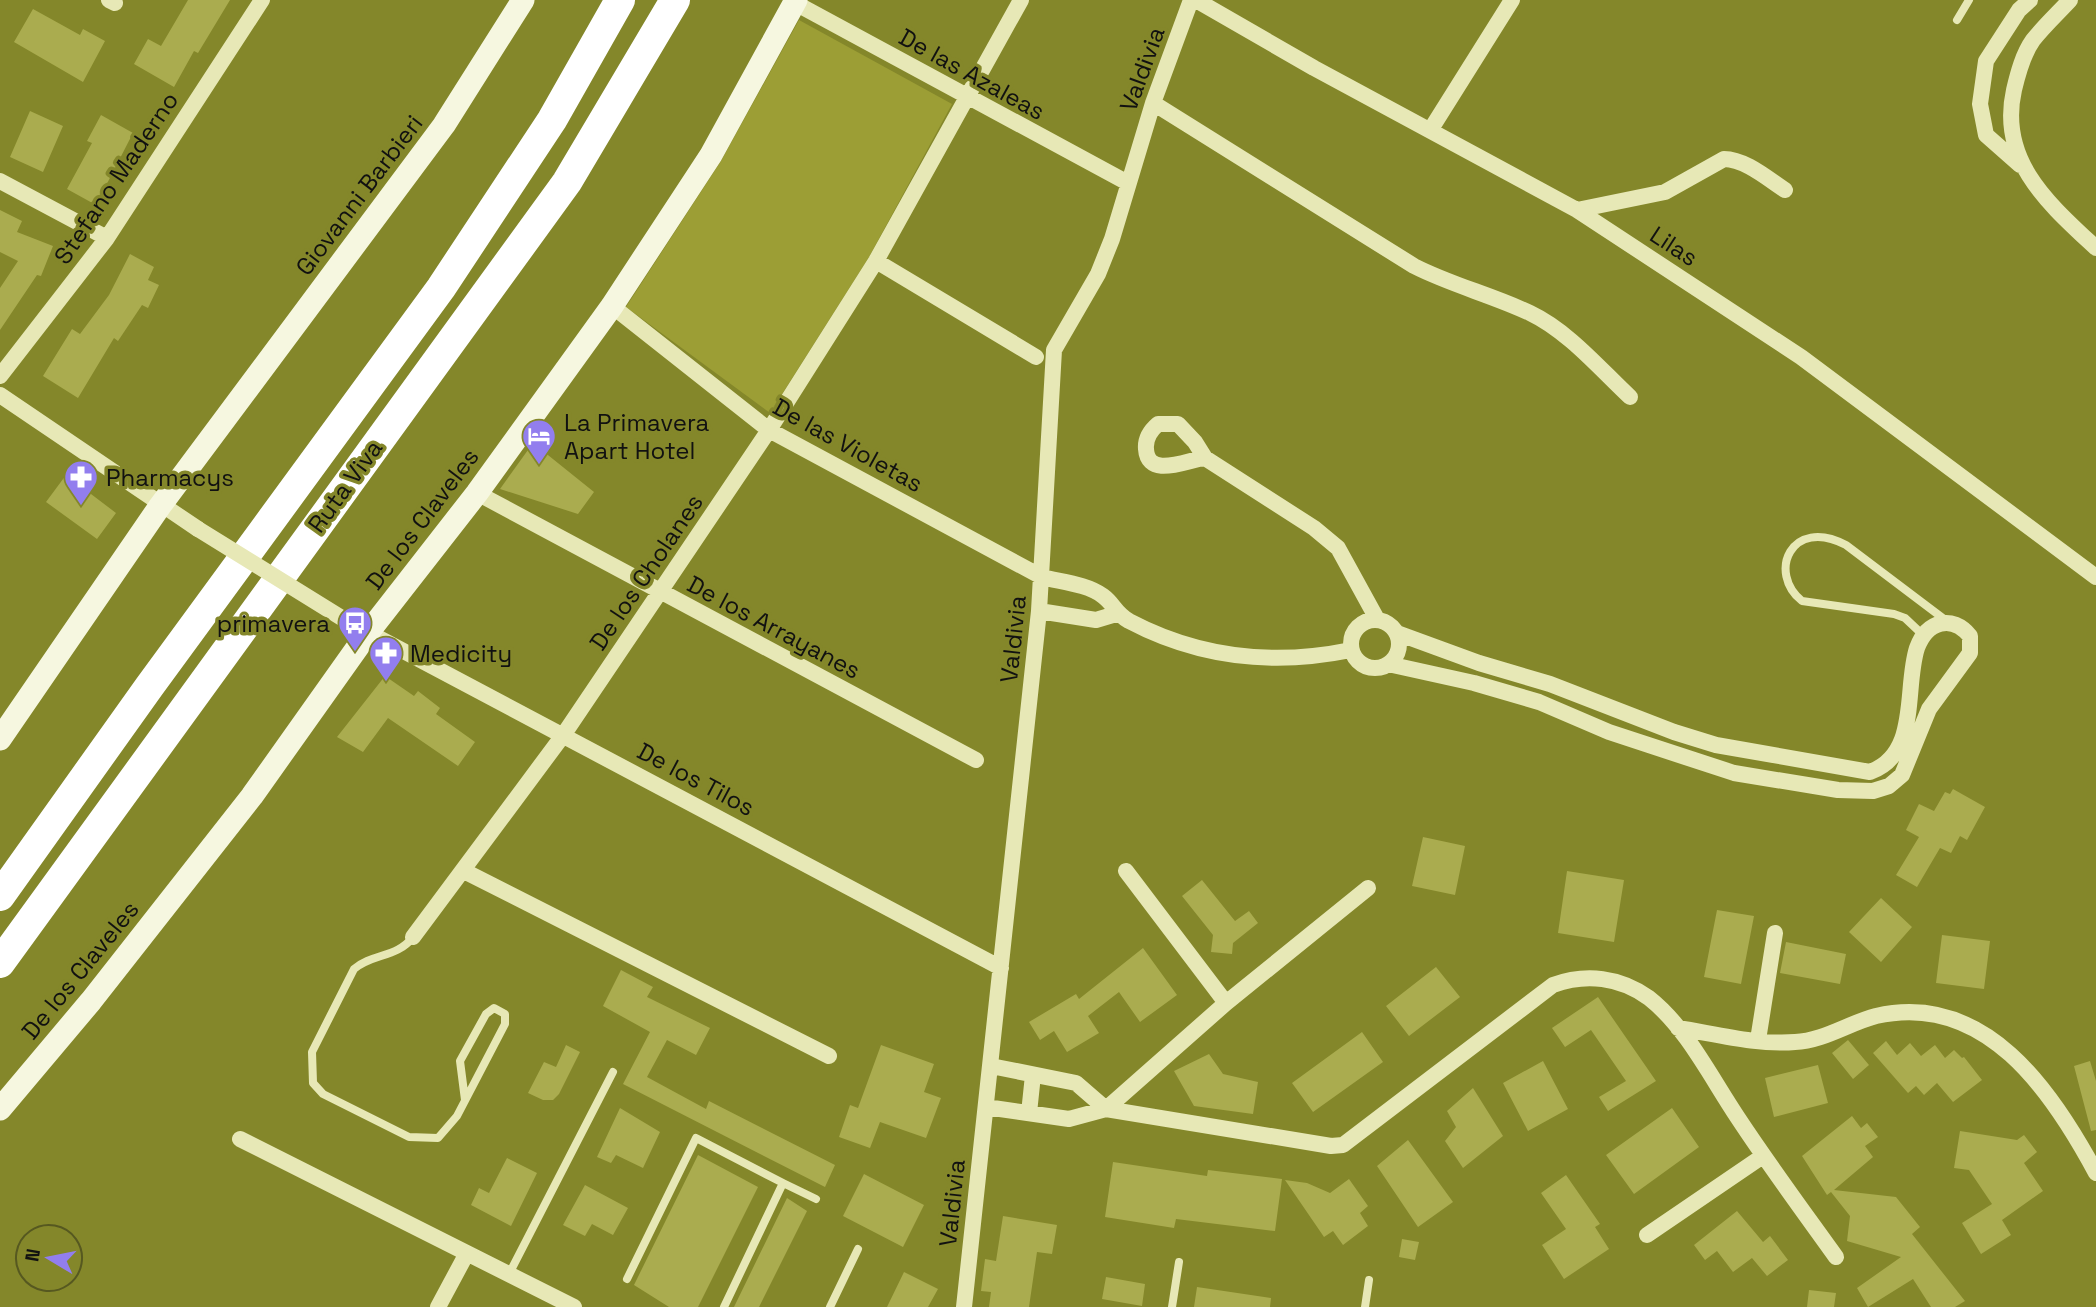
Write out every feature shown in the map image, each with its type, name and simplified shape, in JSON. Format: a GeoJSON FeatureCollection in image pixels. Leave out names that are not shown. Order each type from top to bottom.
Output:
{"type":"FeatureCollection","features":[{"type":"Feature","properties":{"kind":"highway","name":"Ruta Viva"},"geometry":{"type":"LineString","coordinates":[[0,896],[441,288],[552,120],[620,0]]}},
{"type":"Feature","properties":{"kind":"highway","name":"Ruta Viva"},"geometry":{"type":"LineString","coordinates":[[0,963],[567,182],[675,0]]}},
{"type":"Feature","properties":{"kind":"main road","name":"Giovanni Barbieri"},"geometry":{"type":"LineString","coordinates":[[160,506],[444,125],[523,0]]}},
{"type":"Feature","properties":{"kind":"main road","name":"De los Claveles"},"geometry":{"type":"LineString","coordinates":[[0,1109],[91,1001],[252,796],[367,634],[477,493],[612,306],[711,155],[796,1]]}},
{"type":"Feature","properties":{"kind":"main road"},"geometry":{"type":"LineString","coordinates":[[0,739],[160,506]]}},
{"type":"Feature","properties":{"kind":"street","name":"Stefano Maderno"},"geometry":{"type":"LineString","coordinates":[[0,376],[107,237],[262,0]]}},
{"type":"Feature","properties":{"kind":"street","name":"De los Cholanes"},"geometry":{"type":"LineString","coordinates":[[413,937],[564,734],[769,430],[876,261],[1020,0]]}},
{"type":"Feature","properties":{"kind":"street","name":"Valdivia"},"geometry":{"type":"LineString","coordinates":[[964,1307],[1039,611],[1054,350],[1098,274],[1153,103],[1194,0]]}},
{"type":"Feature","properties":{"kind":"street","name":"Lilas"},"geometry":{"type":"LineString","coordinates":[[1194,0],[1577,210],[1801,357],[2096,577]]}},
{"type":"Feature","properties":{"kind":"street"},"geometry":{"type":"LineString","coordinates":[[1431,129],[1512,0]]}},
{"type":"Feature","properties":{"kind":"street"},"geometry":{"type":"LineString","coordinates":[[2030,0],[2018,10],[1986,61],[1980,104],[1986,135],[2020,165],[2056,212],[2096,248]]}},
{"type":"Feature","properties":{"kind":"street"},"geometry":{"type":"LineString","coordinates":[[2020,165],[2011,131],[2011,104],[2018,72],[2032,41],[2070,0]]}},
{"type":"Feature","properties":{"kind":"street","name":"De las Azaleas"},"geometry":{"type":"LineString","coordinates":[[796,1],[968,98],[1128,183]]}},
{"type":"Feature","properties":{"kind":"street"},"geometry":{"type":"LineString","coordinates":[[1153,103],[1414,266],[1446,282],[1531,313],[1562,333],[1630,397]]}},
{"type":"Feature","properties":{"kind":"street"},"geometry":{"type":"LineString","coordinates":[[1577,210],[1665,192],[1724,159],[1732,159],[1785,190]]}},
{"type":"Feature","properties":{"kind":"street"},"geometry":{"type":"LineString","coordinates":[[0,181],[107,237]]}},
{"type":"Feature","properties":{"kind":"street"},"geometry":{"type":"LineString","coordinates":[[876,261],[1036,356]]}},
{"type":"Feature","properties":{"kind":"street","name":"De las Violetas"},"geometry":{"type":"LineString","coordinates":[[612,306],[769,430],[1042,577],[1091,589],[1105,597],[1116,614]]}},
{"type":"Feature","properties":{"kind":"street","name":"De los Tilos"},"geometry":{"type":"LineString","coordinates":[[0,395],[160,506],[367,634],[564,734],[1001,968]]}},
{"type":"Feature","properties":{"kind":"street"},"geometry":{"type":"LineString","coordinates":[[1205,458],[1314,528],[1338,548],[1377,619]]}},
{"type":"Feature","properties":{"kind":"street","name":"De los Arrayanes"},"geometry":{"type":"LineString","coordinates":[[477,493],[659,593],[976,760]]}},
{"type":"Feature","properties":{"kind":"street"},"geometry":{"type":"LineString","coordinates":[[1039,611],[1096,620],[1116,614],[1177,643],[1224,656],[1308,659],[1351,650]]}},
{"type":"Feature","properties":{"kind":"street"},"geometry":{"type":"LineString","coordinates":[[1377,619],[1391,625],[1397,633],[1399,645],[1396,656],[1388,664],[1377,668],[1366,667],[1356,661],[1351,650],[1352,635],[1362,622],[1377,619]]}},
{"type":"Feature","properties":{"kind":"street"},"geometry":{"type":"LineString","coordinates":[[1388,664],[1474,683],[1539,702],[1609,732],[1734,772],[1838,790],[1873,791],[1889,786],[1902,775],[1929,709],[1970,653],[1970,636],[1960,625],[1948,622],[1936,625],[1923,635],[1916,651],[1901,742],[1882,768],[1870,772],[1716,745],[1674,732],[1550,684],[1479,663],[1397,633]]}},
{"type":"Feature","properties":{"kind":"street"},"geometry":{"type":"LineString","coordinates":[[464,871],[829,1056]]}},
{"type":"Feature","properties":{"kind":"street"},"geometry":{"type":"LineString","coordinates":[[1126,872],[1226,1003]]}},
{"type":"Feature","properties":{"kind":"street"},"geometry":{"type":"LineString","coordinates":[[1105,1109],[1226,1003],[1368,888]]}},
{"type":"Feature","properties":{"kind":"street"},"geometry":{"type":"LineString","coordinates":[[1758,1040],[1775,933]]}},
{"type":"Feature","properties":{"kind":"street"},"geometry":{"type":"LineString","coordinates":[[986,1107],[1069,1119],[1105,1109],[1338,1146],[1352,1139],[1553,985],[1588,976],[1624,984],[1649,999],[1678,1028],[1763,1156],[1836,1257]]}},
{"type":"Feature","properties":{"kind":"street"},"geometry":{"type":"LineString","coordinates":[[1678,1028],[1758,1040],[1797,1042],[1877,1016],[1915,1014],[1948,1018],[1975,1028],[2030,1072],[2073,1131],[2096,1173]]}},
{"type":"Feature","properties":{"kind":"street"},"geometry":{"type":"LineString","coordinates":[[991,1066],[1076,1083],[1105,1109]]}},
{"type":"Feature","properties":{"kind":"street"},"geometry":{"type":"LineString","coordinates":[[1029,1113],[1033,1075]]}},
{"type":"Feature","properties":{"kind":"street"},"geometry":{"type":"LineString","coordinates":[[240,1139],[574,1307]]}},
{"type":"Feature","properties":{"kind":"street"},"geometry":{"type":"LineString","coordinates":[[1647,1235],[1763,1156]]}},
{"type":"Feature","properties":{"kind":"street"},"geometry":{"type":"LineString","coordinates":[[438,1307],[467,1253]]}},
{"type":"Feature","properties":{"kind":"lane"},"geometry":{"type":"LineString","coordinates":[[1957,20],[1969,0]]}},
{"type":"Feature","properties":{"kind":"lane"},"geometry":{"type":"LineString","coordinates":[[1923,635],[1905,618],[1894,614],[1802,601],[1794,594],[1787,578],[1787,558],[1796,544],[1809,535],[1830,537],[1948,622]]}},
{"type":"Feature","properties":{"kind":"lane"},"geometry":{"type":"LineString","coordinates":[[413,937],[398,951],[364,960],[354,968],[312,1052],[313,1083],[323,1094],[409,1137],[425,1140],[438,1138],[449,1129],[465,1100],[505,1024],[505,1014],[494,1008],[486,1014],[460,1061],[465,1100]]}},
{"type":"Feature","properties":{"kind":"lane"},"geometry":{"type":"LineString","coordinates":[[509,1274],[613,1072]]}},
{"type":"Feature","properties":{"kind":"lane"},"geometry":{"type":"LineString","coordinates":[[627,1279],[696,1138],[816,1199]]}},
{"type":"Feature","properties":{"kind":"lane"},"geometry":{"type":"LineString","coordinates":[[724,1307],[783,1183]]}},
{"type":"Feature","properties":{"kind":"lane"},"geometry":{"type":"LineString","coordinates":[[830,1307],[858,1249]]}},
{"type":"Feature","properties":{"kind":"lane"},"geometry":{"type":"LineString","coordinates":[[1172,1307],[1179,1262]]}},
{"type":"Feature","properties":{"kind":"lane"},"geometry":{"type":"LineString","coordinates":[[1365,1307],[1369,1280]]}},
{"type":"Feature","properties":{"kind":"shaded area"},"geometry":{"type":"Polygon","coordinates":[[[799,20],[952,104],[869,257],[770,413],[626,307],[721,161],[799,20]]]}},
{"type":"Feature","properties":{"kind":"building"},"geometry":{"type":"Polygon","coordinates":[[[188,0],[230,0],[198,53],[194,51],[174,87],[134,64],[148,39],[161,46],[188,0]]]}},
{"type":"Feature","properties":{"kind":"building"},"geometry":{"type":"Polygon","coordinates":[[[33,9],[80,35],[83,29],[105,41],[83,82],[14,42],[33,9]]]}},
{"type":"Feature","properties":{"kind":"building"},"geometry":{"type":"Polygon","coordinates":[[[30,111],[63,126],[43,172],[10,157],[30,111]]]}},
{"type":"Feature","properties":{"kind":"building"},"geometry":{"type":"Polygon","coordinates":[[[101,115],[133,133],[96,205],[67,189],[92,143],[87,141],[101,115]]]}},
{"type":"Feature","properties":{"kind":"building"},"geometry":{"type":"Polygon","coordinates":[[[0,210],[22,221],[17,232],[53,246],[41,276],[37,275],[0,330],[0,288],[18,261],[0,252],[0,210]]]}},
{"type":"Feature","properties":{"kind":"building"},"geometry":{"type":"Polygon","coordinates":[[[130,254],[154,267],[148,280],[159,285],[148,308],[142,305],[118,341],[114,338],[78,398],[43,376],[72,329],[80,334],[109,295],[130,254]]]}},
{"type":"Feature","properties":{"kind":"building","name":"La Primavera Apart Hotel"},"geometry":{"type":"Polygon","coordinates":[[[533,443],[594,492],[578,514],[500,489],[533,443]]]}},
{"type":"Feature","properties":{"kind":"building","name":"Pharmacys"},"geometry":{"type":"Polygon","coordinates":[[[66,475],[116,513],[97,539],[46,502],[66,475]]]}},
{"type":"Feature","properties":{"kind":"building"},"geometry":{"type":"Polygon","coordinates":[[[385,676],[414,696],[418,691],[440,708],[436,714],[475,742],[458,766],[388,718],[363,752],[337,737],[385,676]]]}},
{"type":"Feature","properties":{"kind":"building"},"geometry":{"type":"Polygon","coordinates":[[[1953,789],[1985,807],[1967,840],[1960,836],[1951,853],[1940,848],[1917,887],[1896,875],[1919,837],[1906,830],[1919,804],[1934,811],[1945,792],[1950,794],[1953,789]]]}},
{"type":"Feature","properties":{"kind":"building"},"geometry":{"type":"Polygon","coordinates":[[[1423,837],[1465,846],[1455,895],[1412,886],[1423,837]]]}},
{"type":"Feature","properties":{"kind":"building"},"geometry":{"type":"Polygon","coordinates":[[[1567,871],[1624,880],[1614,942],[1558,933],[1567,871]]]}},
{"type":"Feature","properties":{"kind":"building"},"geometry":{"type":"Polygon","coordinates":[[[1202,880],[1235,921],[1249,911],[1258,923],[1233,943],[1232,954],[1211,952],[1213,935],[1182,896],[1202,880]]]}},
{"type":"Feature","properties":{"kind":"building"},"geometry":{"type":"Polygon","coordinates":[[[1881,898],[1912,927],[1881,962],[1849,932],[1881,898]]]}},
{"type":"Feature","properties":{"kind":"building"},"geometry":{"type":"Polygon","coordinates":[[[1717,910],[1754,916],[1741,984],[1704,977],[1717,910]]]}},
{"type":"Feature","properties":{"kind":"building"},"geometry":{"type":"Polygon","coordinates":[[[1942,935],[1990,941],[1984,989],[1936,983],[1942,935]]]}},
{"type":"Feature","properties":{"kind":"building"},"geometry":{"type":"Polygon","coordinates":[[[1786,942],[1846,954],[1840,984],[1780,973],[1786,942]]]}},
{"type":"Feature","properties":{"kind":"building"},"geometry":{"type":"Polygon","coordinates":[[[1143,948],[1177,995],[1140,1022],[1119,992],[1088,1016],[1099,1033],[1067,1052],[1054,1031],[1040,1040],[1029,1022],[1076,994],[1079,999],[1143,948]]]}},
{"type":"Feature","properties":{"kind":"building"},"geometry":{"type":"Polygon","coordinates":[[[1436,967],[1460,997],[1409,1036],[1386,1006],[1436,967]]]}},
{"type":"Feature","properties":{"kind":"building"},"geometry":{"type":"Polygon","coordinates":[[[621,970],[653,987],[647,997],[710,1028],[696,1055],[667,1040],[647,1077],[706,1109],[709,1101],[835,1165],[825,1187],[623,1084],[650,1032],[603,1006],[621,970]]]}},
{"type":"Feature","properties":{"kind":"building"},"geometry":{"type":"Polygon","coordinates":[[[1598,997],[1656,1081],[1608,1111],[1599,1097],[1626,1081],[1591,1030],[1565,1047],[1552,1028],[1598,997]]]}},
{"type":"Feature","properties":{"kind":"building"},"geometry":{"type":"Polygon","coordinates":[[[1362,1032],[1383,1062],[1313,1112],[1292,1083],[1362,1032]]]}},
{"type":"Feature","properties":{"kind":"building"},"geometry":{"type":"Polygon","coordinates":[[[1848,1040],[1869,1065],[1853,1079],[1832,1053],[1848,1040]]]}},
{"type":"Feature","properties":{"kind":"building"},"geometry":{"type":"Polygon","coordinates":[[[1886,1041],[1897,1055],[1910,1043],[1921,1056],[1935,1045],[1945,1058],[1954,1050],[1964,1057],[1982,1080],[1953,1102],[1937,1083],[1924,1095],[1916,1086],[1908,1093],[1873,1053],[1886,1041]]]}},
{"type":"Feature","properties":{"kind":"building"},"geometry":{"type":"Polygon","coordinates":[[[566,1045],[580,1052],[559,1094],[553,1100],[543,1100],[528,1093],[544,1062],[556,1067],[566,1045]]]}},
{"type":"Feature","properties":{"kind":"building"},"geometry":{"type":"Polygon","coordinates":[[[881,1045],[934,1064],[924,1092],[941,1098],[926,1138],[880,1122],[870,1148],[839,1137],[850,1105],[858,1108],[881,1045]]]}},
{"type":"Feature","properties":{"kind":"building"},"geometry":{"type":"Polygon","coordinates":[[[1209,1054],[1223,1074],[1258,1082],[1253,1114],[1194,1106],[1174,1071],[1209,1054]]]}},
{"type":"Feature","properties":{"kind":"building"},"geometry":{"type":"Polygon","coordinates":[[[1543,1061],[1568,1109],[1528,1131],[1503,1083],[1543,1061]]]}},
{"type":"Feature","properties":{"kind":"building"},"geometry":{"type":"Polygon","coordinates":[[[2090,1061],[2096,1081],[2096,1130],[2091,1131],[2074,1066],[2090,1061]]]}},
{"type":"Feature","properties":{"kind":"building"},"geometry":{"type":"Polygon","coordinates":[[[1818,1065],[1828,1103],[1774,1117],[1765,1078],[1818,1065]]]}},
{"type":"Feature","properties":{"kind":"building"},"geometry":{"type":"Polygon","coordinates":[[[1473,1088],[1503,1136],[1463,1168],[1445,1141],[1456,1127],[1447,1111],[1473,1088]]]}},
{"type":"Feature","properties":{"kind":"building"},"geometry":{"type":"Polygon","coordinates":[[[620,1108],[660,1132],[643,1168],[616,1155],[611,1163],[597,1157],[620,1108]]]}},
{"type":"Feature","properties":{"kind":"building"},"geometry":{"type":"Polygon","coordinates":[[[1672,1108],[1699,1147],[1634,1194],[1606,1155],[1672,1108]]]}},
{"type":"Feature","properties":{"kind":"building"},"geometry":{"type":"Polygon","coordinates":[[[1852,1116],[1861,1128],[1867,1123],[1878,1137],[1865,1146],[1873,1157],[1834,1190],[1896,1197],[1920,1227],[1912,1234],[1965,1301],[1955,1307],[1931,1307],[1913,1279],[1868,1307],[1857,1288],[1901,1257],[1847,1241],[1850,1216],[1831,1192],[1827,1195],[1802,1156],[1852,1116]]]}},
{"type":"Feature","properties":{"kind":"building"},"geometry":{"type":"Polygon","coordinates":[[[1960,1131],[2017,1140],[2024,1135],[2037,1152],[2024,1163],[2043,1191],[2002,1220],[2011,1235],[1981,1254],[1962,1223],[1992,1204],[1969,1170],[1954,1168],[1960,1131]]]}},
{"type":"Feature","properties":{"kind":"building"},"geometry":{"type":"Polygon","coordinates":[[[1408,1140],[1453,1202],[1418,1227],[1377,1166],[1408,1140]]]}},
{"type":"Feature","properties":{"kind":"building"},"geometry":{"type":"Polygon","coordinates":[[[698,1155],[758,1187],[698,1307],[669,1307],[634,1285],[698,1155]]]}},
{"type":"Feature","properties":{"kind":"building"},"geometry":{"type":"Polygon","coordinates":[[[507,1158],[537,1173],[511,1226],[471,1205],[479,1188],[489,1193],[507,1158]]]}},
{"type":"Feature","properties":{"kind":"building"},"geometry":{"type":"Polygon","coordinates":[[[1113,1162],[1207,1176],[1208,1170],[1282,1179],[1275,1231],[1176,1219],[1174,1228],[1105,1217],[1113,1162]]]}},
{"type":"Feature","properties":{"kind":"building"},"geometry":{"type":"Polygon","coordinates":[[[864,1174],[924,1205],[903,1247],[843,1216],[864,1174]]]}},
{"type":"Feature","properties":{"kind":"building"},"geometry":{"type":"Polygon","coordinates":[[[1566,1175],[1600,1224],[1595,1227],[1609,1249],[1564,1279],[1542,1245],[1566,1229],[1541,1193],[1566,1175]]]}},
{"type":"Feature","properties":{"kind":"building"},"geometry":{"type":"Polygon","coordinates":[[[1349,1179],[1368,1206],[1360,1213],[1368,1226],[1343,1245],[1333,1231],[1324,1237],[1285,1180],[1307,1183],[1330,1193],[1349,1179]]]}},
{"type":"Feature","properties":{"kind":"building"},"geometry":{"type":"Polygon","coordinates":[[[585,1185],[628,1208],[613,1235],[592,1224],[585,1236],[563,1225],[585,1185]]]}},
{"type":"Feature","properties":{"kind":"building"},"geometry":{"type":"Polygon","coordinates":[[[787,1198],[807,1211],[759,1307],[734,1307],[787,1198]]]}},
{"type":"Feature","properties":{"kind":"building"},"geometry":{"type":"Polygon","coordinates":[[[1737,1211],[1763,1242],[1770,1236],[1788,1260],[1767,1276],[1752,1258],[1733,1272],[1717,1251],[1705,1260],[1694,1245],[1737,1211]]]}},
{"type":"Feature","properties":{"kind":"building"},"geometry":{"type":"Polygon","coordinates":[[[1003,1216],[1057,1225],[1052,1254],[1037,1252],[1029,1307],[989,1307],[991,1292],[981,1291],[985,1259],[996,1261],[1003,1216]]]}},
{"type":"Feature","properties":{"kind":"building"},"geometry":{"type":"Polygon","coordinates":[[[1402,1239],[1419,1242],[1415,1260],[1399,1257],[1402,1239]]]}},
{"type":"Feature","properties":{"kind":"building"},"geometry":{"type":"Polygon","coordinates":[[[904,1272],[938,1289],[928,1307],[887,1307],[904,1272]]]}},
{"type":"Feature","properties":{"kind":"building"},"geometry":{"type":"Polygon","coordinates":[[[1106,1277],[1145,1284],[1142,1306],[1102,1299],[1106,1277]]]}},
{"type":"Feature","properties":{"kind":"building"},"geometry":{"type":"Polygon","coordinates":[[[1197,1287],[1271,1298],[1270,1307],[1194,1307],[1197,1287]]]}},
{"type":"Feature","properties":{"kind":"building"},"geometry":{"type":"Polygon","coordinates":[[[1809,1290],[1836,1293],[1834,1307],[1807,1307],[1809,1290]]]}},
{"type":"Feature","properties":{"kind":"place","name":"La Primavera Apart Hotel"},"geometry":{"type":"Point","coordinates":[539,466]}},
{"type":"Feature","properties":{"kind":"place","name":"Pharmacys"},"geometry":{"type":"Point","coordinates":[81,507]}},
{"type":"Feature","properties":{"kind":"place","name":"primavera"},"geometry":{"type":"Point","coordinates":[355,653]}},
{"type":"Feature","properties":{"kind":"place","name":"Medicity"},"geometry":{"type":"Point","coordinates":[386,683]}}]}
